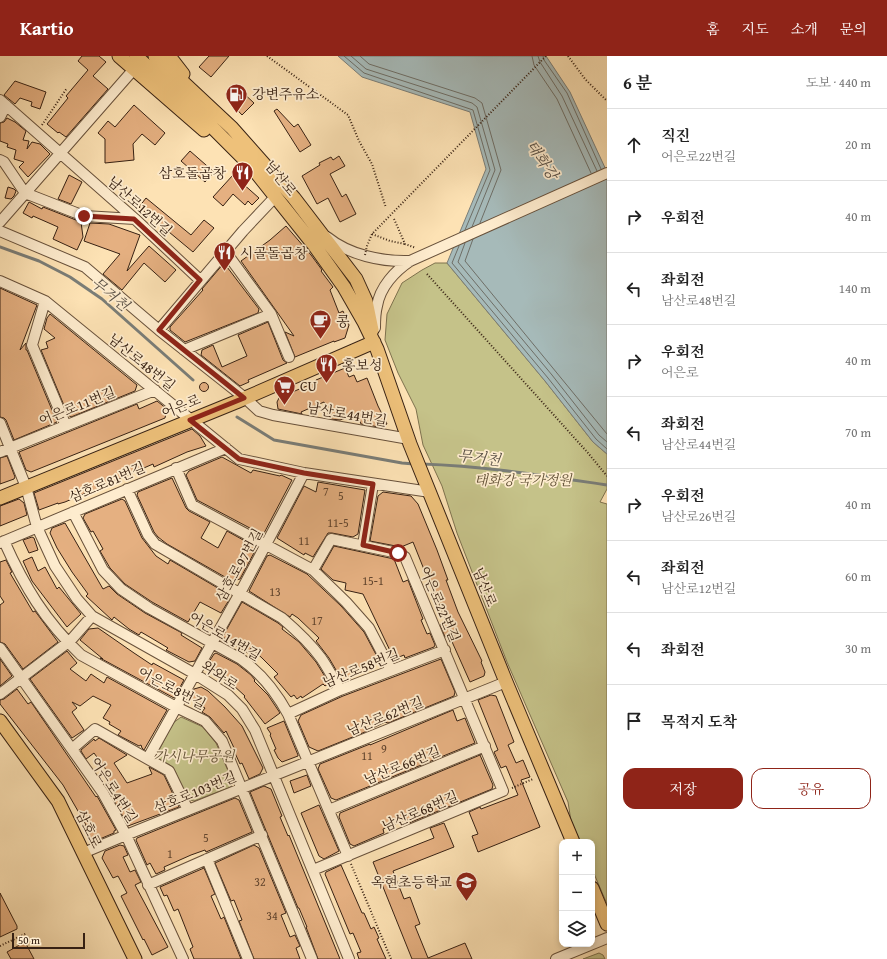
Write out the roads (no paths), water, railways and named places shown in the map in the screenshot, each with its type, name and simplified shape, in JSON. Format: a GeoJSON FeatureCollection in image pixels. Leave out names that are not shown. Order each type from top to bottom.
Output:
{"type":"FeatureCollection","features":[{"type":"Feature","properties":{"kind":"main road"},"geometry":{"type":"LineString","coordinates":[[119,56],[227,150],[276,196]]}},
{"type":"Feature","properties":{"kind":"main road","name":"남산로"},"geometry":{"type":"LineString","coordinates":[[136,56],[232,146],[276,196],[344,287],[364,322],[374,342],[409,442],[506,682],[572,839]]}},
{"type":"Feature","properties":{"kind":"main road"},"geometry":{"type":"LineString","coordinates":[[155,56],[205,103]]}},
{"type":"Feature","properties":{"kind":"main road"},"geometry":{"type":"LineString","coordinates":[[169,56],[205,103]]}},
{"type":"Feature","properties":{"kind":"main road","name":"남산로"},"geometry":{"type":"LineString","coordinates":[[205,103],[232,128],[275,175],[321,232],[356,279],[366,300],[374,342]]}},
{"type":"Feature","properties":{"kind":"main road","name":"어은로"},"geometry":{"type":"LineString","coordinates":[[0,498],[240,400],[374,342]]}},
{"type":"Feature","properties":{"kind":"main road","name":"삼호로"},"geometry":{"type":"LineString","coordinates":[[0,722],[58,801],[135,959]]}},
{"type":"Feature","properties":{"kind":"main road"},"geometry":{"type":"LineString","coordinates":[[595,895],[607,924]]}},
{"type":"Feature","properties":{"kind":"street"},"geometry":{"type":"LineString","coordinates":[[0,222],[134,69]]}},
{"type":"Feature","properties":{"kind":"street","name":"남산로12번길"},"geometry":{"type":"LineString","coordinates":[[2,109],[37,132],[200,280]]}},
{"type":"Feature","properties":{"kind":"street"},"geometry":{"type":"LineString","coordinates":[[0,160],[4,162],[26,193],[84,216],[134,219]]}},
{"type":"Feature","properties":{"kind":"street"},"geometry":{"type":"LineString","coordinates":[[344,287],[350,294],[359,299],[366,300],[379,294],[384,286],[403,266],[420,252],[607,173]]}},
{"type":"Feature","properties":{"kind":"street"},"geometry":{"type":"LineString","coordinates":[[159,330],[225,251],[276,196]]}},
{"type":"Feature","properties":{"kind":"street","name":"남산로44번길"},"geometry":{"type":"LineString","coordinates":[[0,231],[85,268],[184,350],[240,400],[259,411],[409,442]]}},
{"type":"Feature","properties":{"kind":"street"},"geometry":{"type":"LineString","coordinates":[[321,232],[330,240],[348,250],[390,261],[410,261]]}},
{"type":"Feature","properties":{"kind":"street"},"geometry":{"type":"LineString","coordinates":[[225,251],[271,314],[289,356]]}},
{"type":"Feature","properties":{"kind":"street","name":"남산로48번길"},"geometry":{"type":"LineString","coordinates":[[0,281],[45,301],[155,390],[194,418],[239,459],[304,473],[430,492]]}},
{"type":"Feature","properties":{"kind":"street"},"geometry":{"type":"LineString","coordinates":[[374,342],[377,305],[384,286]]}},
{"type":"Feature","properties":{"kind":"street"},"geometry":{"type":"LineString","coordinates":[[45,301],[32,345],[66,426]]}},
{"type":"Feature","properties":{"kind":"street"},"geometry":{"type":"LineString","coordinates":[[184,350],[271,314]]}},
{"type":"Feature","properties":{"kind":"street","name":"어은로11번길"},"geometry":{"type":"LineString","coordinates":[[5,450],[155,390]]}},
{"type":"Feature","properties":{"kind":"street"},"geometry":{"type":"LineString","coordinates":[[0,423],[5,450],[26,487]]}},
{"type":"Feature","properties":{"kind":"street","name":"삼호로81번길"},"geometry":{"type":"LineString","coordinates":[[2,542],[226,448]]}},
{"type":"Feature","properties":{"kind":"street"},"geometry":{"type":"LineString","coordinates":[[176,468],[192,505],[313,570],[346,602],[369,628],[391,670]]}},
{"type":"Feature","properties":{"kind":"street","name":"삼호로97번길"},"geometry":{"type":"LineString","coordinates":[[148,758],[240,593],[304,473]]}},
{"type":"Feature","properties":{"kind":"street"},"geometry":{"type":"LineString","coordinates":[[363,545],[373,484]]}},
{"type":"Feature","properties":{"kind":"street","name":"와와로"},"geometry":{"type":"LineString","coordinates":[[26,487],[37,527],[56,566],[77,599],[92,616],[195,674],[228,695],[242,709],[255,730],[349,959]]}},
{"type":"Feature","properties":{"kind":"street"},"geometry":{"type":"LineString","coordinates":[[127,489],[148,535],[155,544],[282,618],[322,659],[340,690]]}},
{"type":"Feature","properties":{"kind":"street","name":"어은로14번길"},"geometry":{"type":"LineString","coordinates":[[73,512],[102,570],[121,589],[149,608],[212,642],[252,666],[268,684],[279,698],[288,714],[348,856]]}},
{"type":"Feature","properties":{"kind":"street","name":"어은로22번길"},"geometry":{"type":"LineString","coordinates":[[313,570],[330,539],[398,553],[405,557],[504,791]]}},
{"type":"Feature","properties":{"kind":"street","name":"어은로8번길"},"geometry":{"type":"LineString","coordinates":[[2,542],[21,579],[40,608],[68,642],[81,655],[176,707],[205,721],[222,741],[312,959]]}},
{"type":"Feature","properties":{"kind":"street"},"geometry":{"type":"LineString","coordinates":[[0,694],[68,642],[92,616]]}},
{"type":"Feature","properties":{"kind":"street","name":"어은로4번길"},"geometry":{"type":"LineString","coordinates":[[0,648],[103,793],[126,835],[184,959]]}},
{"type":"Feature","properties":{"kind":"street","name":"남산로58번길"},"geometry":{"type":"LineString","coordinates":[[288,714],[340,690],[445,650]]}},
{"type":"Feature","properties":{"kind":"street","name":"남산로62번길"},"geometry":{"type":"LineString","coordinates":[[274,776],[506,682]]}},
{"type":"Feature","properties":{"kind":"street"},"geometry":{"type":"LineString","coordinates":[[72,748],[95,728],[169,771],[188,810]]}},
{"type":"Feature","properties":{"kind":"street","name":"남산로66번길"},"geometry":{"type":"LineString","coordinates":[[329,810],[485,746]]}},
{"type":"Feature","properties":{"kind":"street","name":"삼호로103번길"},"geometry":{"type":"LineString","coordinates":[[83,854],[126,835],[274,776]]}},
{"type":"Feature","properties":{"kind":"street","name":"남산로68번길"},"geometry":{"type":"LineString","coordinates":[[313,870],[504,791]]}},
{"type":"Feature","properties":{"kind":"street"},"geometry":{"type":"LineString","coordinates":[[148,884],[262,835]]}},
{"type":"Feature","properties":{"kind":"street"},"geometry":{"type":"LineString","coordinates":[[207,859],[248,959]]}},
{"type":"Feature","properties":{"kind":"street"},"geometry":{"type":"LineString","coordinates":[[556,959],[607,938]]}},
{"type":"Feature","properties":{"kind":"water","name":"태화강"},"geometry":{"type":"Polygon","coordinates":[[[338,56],[546,56],[570,92],[607,172],[607,454],[593,442],[545,381],[447,263],[486,169],[470,112],[362,77],[338,56]]]}},
{"type":"Feature","properties":{"kind":"waterway","name":"무거천"},"geometry":{"type":"LineString","coordinates":[[0,247],[39,261],[70,277],[102,299],[193,380]]}},
{"type":"Feature","properties":{"kind":"waterway","name":"무거천"},"geometry":{"type":"LineString","coordinates":[[237,417],[274,440],[414,464]]}},
{"type":"Feature","properties":{"kind":"waterway","name":"무거천"},"geometry":{"type":"LineString","coordinates":[[422,464],[492,469],[607,485]]}},
{"type":"Feature","properties":{"kind":"place","name":"강변주유소"},"geometry":{"type":"Point","coordinates":[237,114]}},
{"type":"Feature","properties":{"kind":"place","name":"삼호돌곱창"},"geometry":{"type":"Point","coordinates":[242,192]}},
{"type":"Feature","properties":{"kind":"place","name":"시골돌곱창"},"geometry":{"type":"Point","coordinates":[224,272]}},
{"type":"Feature","properties":{"kind":"place","name":"콩"},"geometry":{"type":"Point","coordinates":[321,340]}},
{"type":"Feature","properties":{"kind":"place","name":"홍보성"},"geometry":{"type":"Point","coordinates":[326,384]}},
{"type":"Feature","properties":{"kind":"place","name":"CU"},"geometry":{"type":"Point","coordinates":[285,406]}},
{"type":"Feature","properties":{"kind":"place","name":"옥현초등학교"},"geometry":{"type":"Point","coordinates":[467,902]}},
{"type":"Feature","properties":{"kind":"park label","name":"태화강 국가정원"},"geometry":{"type":"Point","coordinates":[523,480]}},
{"type":"Feature","properties":{"kind":"park label","name":"가시나무공원"},"geometry":{"type":"Point","coordinates":[194,756]}}]}
